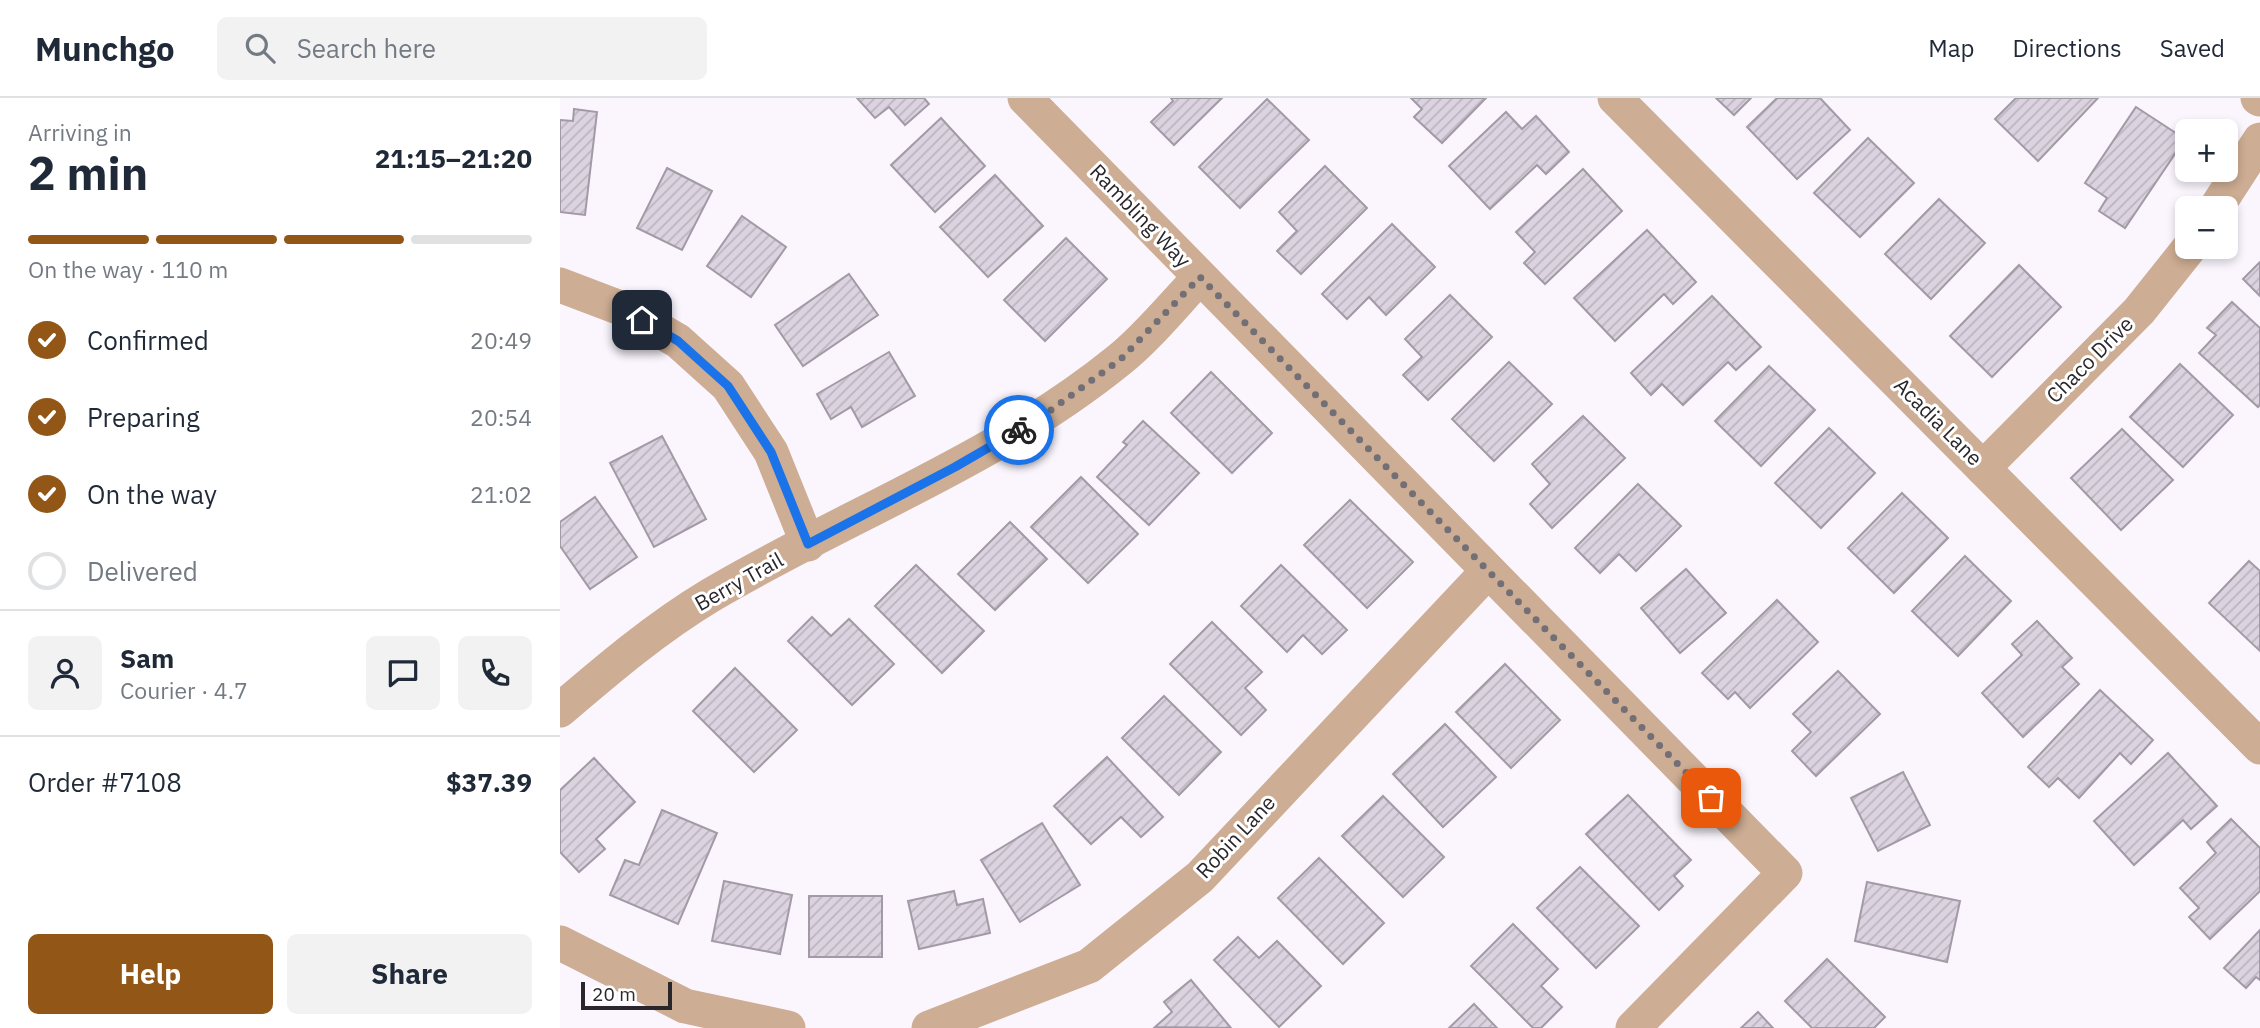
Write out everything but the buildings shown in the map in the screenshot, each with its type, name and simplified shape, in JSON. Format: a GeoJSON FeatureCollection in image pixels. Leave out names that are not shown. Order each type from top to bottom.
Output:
{"type":"FeatureCollection","features":[{"type":"Feature","properties":{"kind":"street","name":"Rambling Way"},"geometry":{"type":"LineString","coordinates":[[1025,98],[1785,873],[1633,1028]]}},
{"type":"Feature","properties":{"kind":"street","name":"Acadia Lane"},"geometry":{"type":"LineString","coordinates":[[1615,98],[2260,747]]}},
{"type":"Feature","properties":{"kind":"street"},"geometry":{"type":"LineString","coordinates":[[2224,196],[2260,140]]}},
{"type":"Feature","properties":{"kind":"street","name":"Chaco Drive"},"geometry":{"type":"LineString","coordinates":[[1983,468],[2139,311],[2180,259]]}},
{"type":"Feature","properties":{"kind":"street","name":"Berry Trail"},"geometry":{"type":"LineString","coordinates":[[560,710],[645,639],[711,595],[955,467],[1040,418],[1121,359],[1200,277]]}},
{"type":"Feature","properties":{"kind":"street"},"geometry":{"type":"LineString","coordinates":[[560,285],[623,309],[678,341],[728,386],[771,452],[808,544]]}},
{"type":"Feature","properties":{"kind":"street","name":"Robin Lane"},"geometry":{"type":"LineString","coordinates":[[929,1028],[1089,966],[1200,877],[1488,571]]}},
{"type":"Feature","properties":{"kind":"street"},"geometry":{"type":"LineString","coordinates":[[560,943],[685,1006],[788,1028]]}},
{"type":"Feature","properties":{"kind":"way so far"},"geometry":{"type":"LineString","coordinates":[[1019,430],[1040,418],[1121,359],[1200,277],[1711,798]]}},
{"type":"Feature","properties":{"kind":"route"},"geometry":{"type":"LineString","coordinates":[[642,320],[678,341],[728,386],[771,452],[808,544],[955,467],[1019,430]]}}]}
